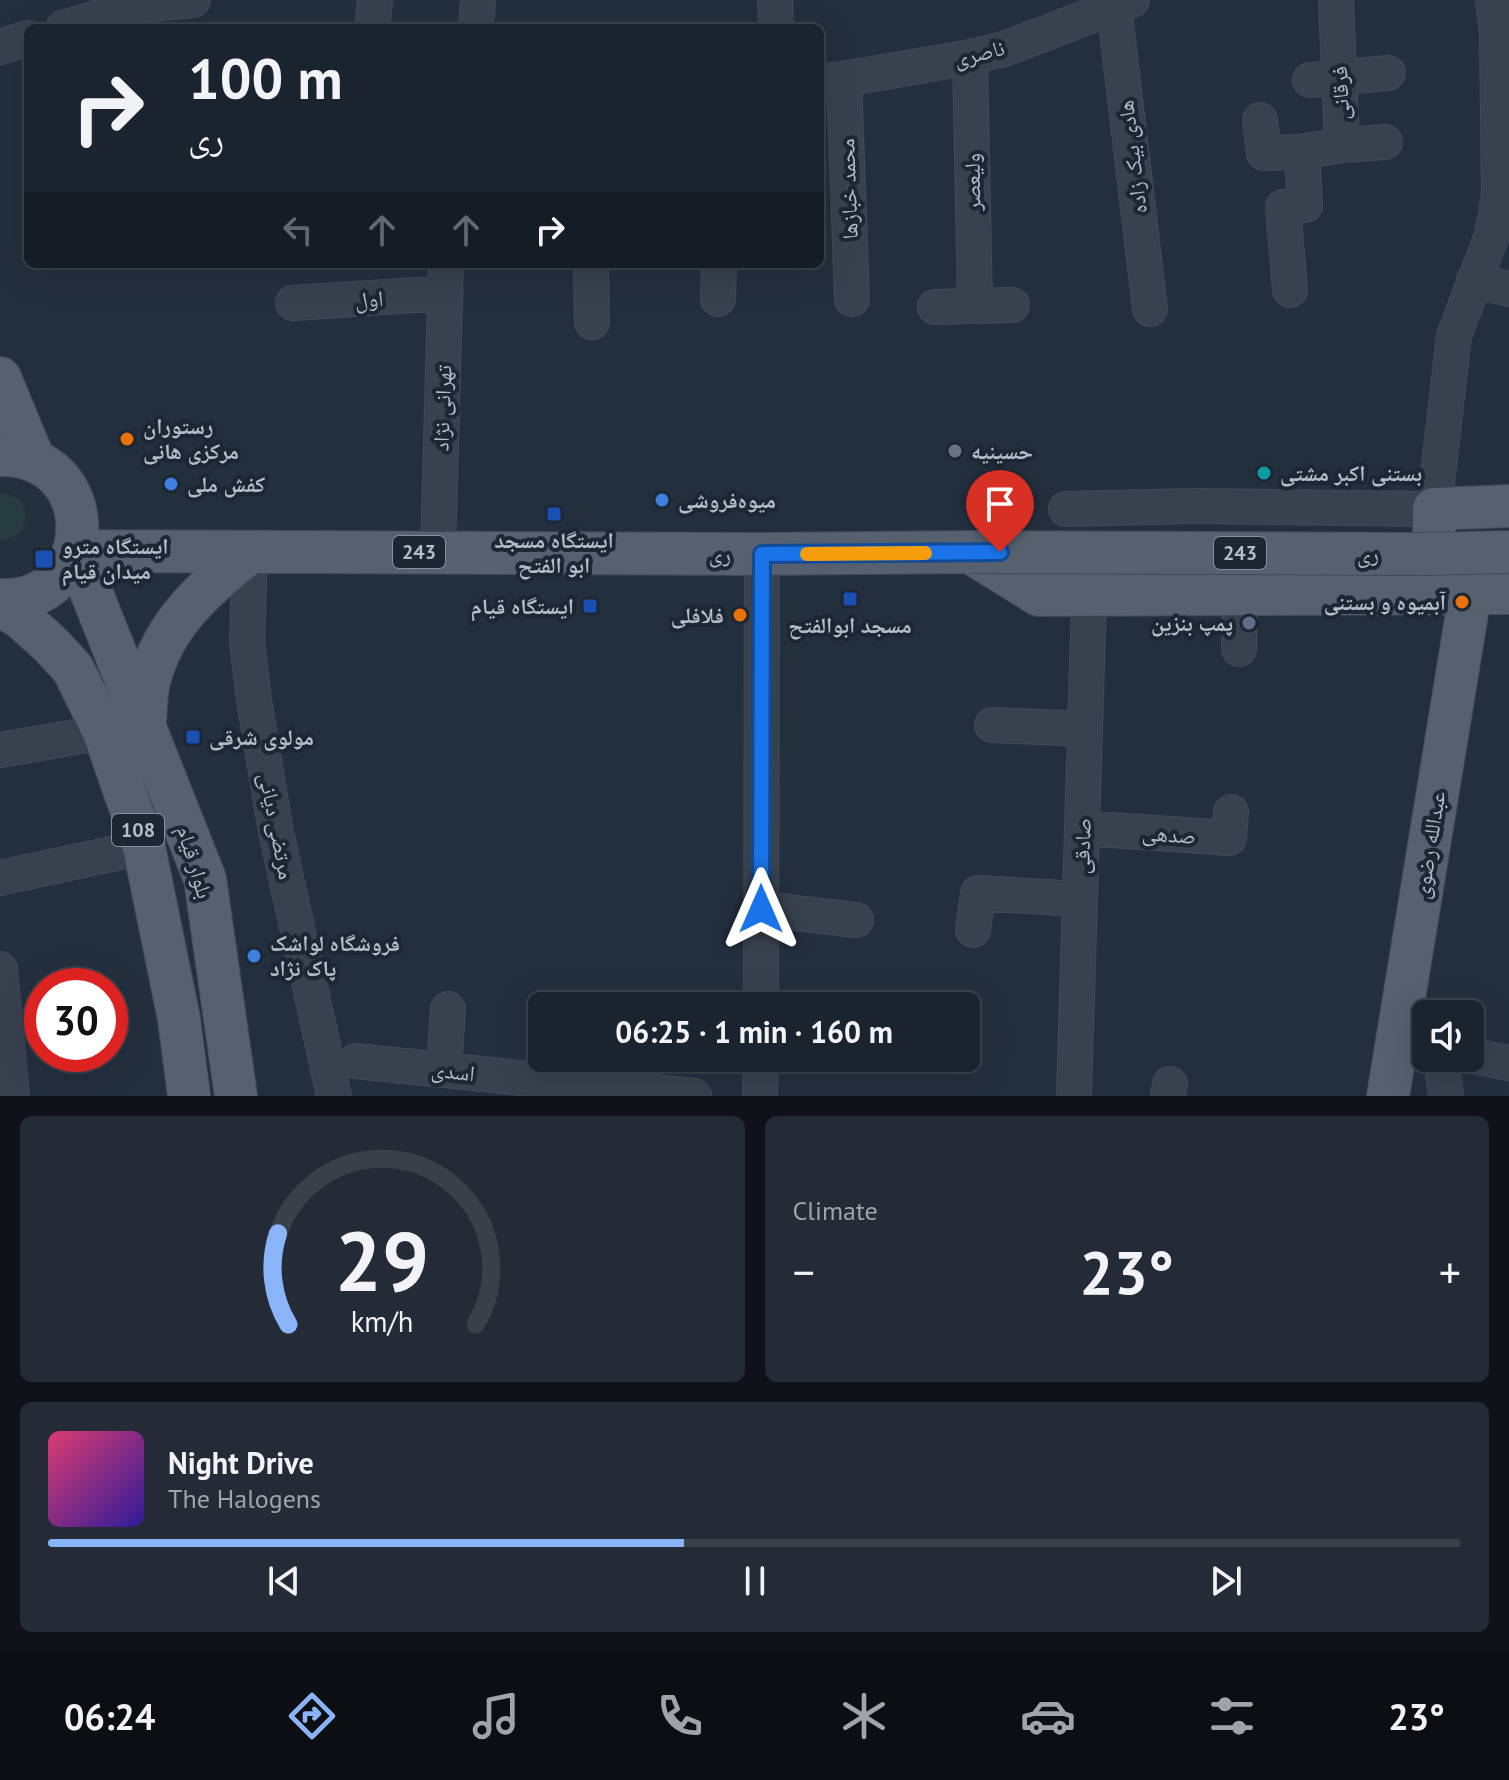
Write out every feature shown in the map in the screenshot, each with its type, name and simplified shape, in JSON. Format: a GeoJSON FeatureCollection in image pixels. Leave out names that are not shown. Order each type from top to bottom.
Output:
{"type":"FeatureCollection","features":[{"type":"Feature","properties":{"kind":"main road"},"geometry":{"type":"LineString","coordinates":[[0,378],[17,457],[53,471],[67,488],[76,508],[79,529],[75,551],[64,571],[47,588],[26,597],[0,600]]}},
{"type":"Feature","properties":{"kind":"main road"},"geometry":{"type":"LineString","coordinates":[[1498,596],[1434,543],[1434,509],[1509,506]]}},
{"type":"Feature","properties":{"kind":"main road","name":"ری"},"geometry":{"type":"LineString","coordinates":[[75,551],[762,554],[1509,552]]}},
{"type":"Feature","properties":{"kind":"main road","name":"بلوار قیام"},"geometry":{"type":"LineString","coordinates":[[75,551],[205,879],[236,1096]]}},
{"type":"Feature","properties":{"kind":"main road"},"geometry":{"type":"LineString","coordinates":[[104,732],[123,717],[134,716],[145,723],[149,679],[166,635],[201,593],[250,552]]}},
{"type":"Feature","properties":{"kind":"main road"},"geometry":{"type":"LineString","coordinates":[[970,552],[1039,595],[1498,596]]}},
{"type":"Feature","properties":{"kind":"main road","name":"عبدالله رضوی"},"geometry":{"type":"LineString","coordinates":[[1420,1000],[1498,596]]}},
{"type":"Feature","properties":{"kind":"main road","name":"بلوار قیام"},"geometry":{"type":"LineString","coordinates":[[0,606],[20,617],[73,669],[104,732],[144,847],[179,1019],[189,1096]]}},
{"type":"Feature","properties":{"kind":"main road","name":"عبدالله رضوی"},"geometry":{"type":"LineString","coordinates":[[1388,1096],[1412,1044]]}},
{"type":"Feature","properties":{"kind":"street"},"geometry":{"type":"LineString","coordinates":[[83,24],[140,2],[193,0]]}},
{"type":"Feature","properties":{"kind":"street"},"geometry":{"type":"LineString","coordinates":[[372,24],[375,0]]}},
{"type":"Feature","properties":{"kind":"street"},"geometry":{"type":"LineString","coordinates":[[476,24],[478,0]]}},
{"type":"Feature","properties":{"kind":"street"},"geometry":{"type":"LineString","coordinates":[[775,0],[776,24]]}},
{"type":"Feature","properties":{"kind":"street","name":"فرقانی"},"geometry":{"type":"LineString","coordinates":[[1260,120],[1264,153],[1302,152],[1342,145],[1324,79],[1336,0]]}},
{"type":"Feature","properties":{"kind":"street"},"geometry":{"type":"LineString","coordinates":[[1066,509],[1196,506],[1434,509],[1454,336],[1492,235],[1499,195],[1497,34],[1493,0]]}},
{"type":"Feature","properties":{"kind":"street","name":"ناصری"},"geometry":{"type":"LineString","coordinates":[[832,80],[970,57],[1057,14],[1124,2]]}},
{"type":"Feature","properties":{"kind":"street","name":"هادی بیک زاده"},"geometry":{"type":"LineString","coordinates":[[1124,2],[1150,309]]}},
{"type":"Feature","properties":{"kind":"street"},"geometry":{"type":"LineString","coordinates":[[0,47],[24,39]]}},
{"type":"Feature","properties":{"kind":"street","name":"ولیعصر"},"geometry":{"type":"LineString","coordinates":[[970,57],[975,306]]}},
{"type":"Feature","properties":{"kind":"street"},"geometry":{"type":"LineString","coordinates":[[1324,79],[1388,73]]}},
{"type":"Feature","properties":{"kind":"street","name":"محمد خبازها"},"geometry":{"type":"LineString","coordinates":[[832,80],[852,299]]}},
{"type":"Feature","properties":{"kind":"street"},"geometry":{"type":"LineString","coordinates":[[1342,145],[1385,142]]}},
{"type":"Feature","properties":{"kind":"street"},"geometry":{"type":"LineString","coordinates":[[1290,290],[1283,207],[1305,205],[1302,152]]}},
{"type":"Feature","properties":{"kind":"street"},"geometry":{"type":"LineString","coordinates":[[591,268],[592,322]]}},
{"type":"Feature","properties":{"kind":"street"},"geometry":{"type":"LineString","coordinates":[[718,299],[719,268]]}},
{"type":"Feature","properties":{"kind":"street","name":"اول"},"geometry":{"type":"LineString","coordinates":[[293,303],[445,278]]}},
{"type":"Feature","properties":{"kind":"street","name":"تهرانی نژاد"},"geometry":{"type":"LineString","coordinates":[[438,551],[445,278]]}},
{"type":"Feature","properties":{"kind":"street"},"geometry":{"type":"LineString","coordinates":[[1474,280],[1509,289]]}},
{"type":"Feature","properties":{"kind":"street"},"geometry":{"type":"LineString","coordinates":[[935,307],[1012,305]]}},
{"type":"Feature","properties":{"kind":"street","name":"مرتضی دیانی"},"geometry":{"type":"LineString","coordinates":[[250,552],[247,642],[254,700],[276,832],[334,1096]]}},
{"type":"Feature","properties":{"kind":"street"},"geometry":{"type":"LineString","coordinates":[[761,992],[762,554]]}},
{"type":"Feature","properties":{"kind":"street","name":"صادقی"},"geometry":{"type":"LineString","coordinates":[[1074,1096],[1089,596]]}},
{"type":"Feature","properties":{"kind":"street"},"geometry":{"type":"LineString","coordinates":[[1239,649],[1240,596]]}},
{"type":"Feature","properties":{"kind":"street"},"geometry":{"type":"LineString","coordinates":[[992,725],[1085,729]]}},
{"type":"Feature","properties":{"kind":"street"},"geometry":{"type":"LineString","coordinates":[[0,750],[104,732]]}},
{"type":"Feature","properties":{"kind":"street","name":"صدهی"},"geometry":{"type":"LineString","coordinates":[[1082,828],[1229,838],[1231,812]]}},
{"type":"Feature","properties":{"kind":"street"},"geometry":{"type":"LineString","coordinates":[[0,878],[144,847]]}},
{"type":"Feature","properties":{"kind":"street"},"geometry":{"type":"LineString","coordinates":[[973,930],[978,893],[1080,899]]}},
{"type":"Feature","properties":{"kind":"street"},"geometry":{"type":"LineString","coordinates":[[761,909],[856,920]]}},
{"type":"Feature","properties":{"kind":"street"},"geometry":{"type":"LineString","coordinates":[[0,969],[12,1096]]}},
{"type":"Feature","properties":{"kind":"street"},"geometry":{"type":"LineString","coordinates":[[444,1070],[448,1009]]}},
{"type":"Feature","properties":{"kind":"street"},"geometry":{"type":"LineString","coordinates":[[1484,1058],[1509,1063]]}},
{"type":"Feature","properties":{"kind":"street","name":"اسدی"},"geometry":{"type":"LineString","coordinates":[[356,1061],[585,1090],[694,1096]]}},
{"type":"Feature","properties":{"kind":"street"},"geometry":{"type":"LineString","coordinates":[[760,1096],[761,1072]]}},
{"type":"Feature","properties":{"kind":"street"},"geometry":{"type":"LineString","coordinates":[[1443,1072],[1446,1096]]}},
{"type":"Feature","properties":{"kind":"green space"},"geometry":{"type":"Polygon","coordinates":[[[0,493],[19,500],[26,516],[19,532],[0,540],[0,493]]]}},
{"type":"Feature","properties":{"kind":"slow traffic"},"geometry":{"type":"LineString","coordinates":[[807,554],[925,553]]}},
{"type":"Feature","properties":{"kind":"place","name":"رستوران مرکزی هانی"},"geometry":{"type":"Point","coordinates":[127,439]}},
{"type":"Feature","properties":{"kind":"place","name":"حسینیه"},"geometry":{"type":"Point","coordinates":[955,451]}},
{"type":"Feature","properties":{"kind":"place","name":"بستنی اکبر مشتی"},"geometry":{"type":"Point","coordinates":[1264,473]}},
{"type":"Feature","properties":{"kind":"place","name":"کفش ملی"},"geometry":{"type":"Point","coordinates":[171,484]}},
{"type":"Feature","properties":{"kind":"place","name":"میوه‌فروشی"},"geometry":{"type":"Point","coordinates":[662,500]}},
{"type":"Feature","properties":{"kind":"place","name":"ایستگاه مسجد ابو الفتح"},"geometry":{"type":"Point","coordinates":[554,514]}},
{"type":"Feature","properties":{"kind":"place","name":"ایستگاه مترو میدان قیام"},"geometry":{"type":"Point","coordinates":[44,559]}},
{"type":"Feature","properties":{"kind":"place","name":"مسجد ابوالفتح"},"geometry":{"type":"Point","coordinates":[850,599]}},
{"type":"Feature","properties":{"kind":"place","name":"آبمیوه و بستنی"},"geometry":{"type":"Point","coordinates":[1462,602]}},
{"type":"Feature","properties":{"kind":"place","name":"ایستگاه قیام"},"geometry":{"type":"Point","coordinates":[590,606]}},
{"type":"Feature","properties":{"kind":"place","name":"فلافلی"},"geometry":{"type":"Point","coordinates":[740,615]}},
{"type":"Feature","properties":{"kind":"place","name":"پمپ بنزین"},"geometry":{"type":"Point","coordinates":[1249,623]}},
{"type":"Feature","properties":{"kind":"place","name":"مولوی شرقی"},"geometry":{"type":"Point","coordinates":[193,737]}},
{"type":"Feature","properties":{"kind":"place","name":"فروشگاه لواشک پاک نژاد"},"geometry":{"type":"Point","coordinates":[254,956]}},
{"type":"Feature","properties":{"kind":"route"},"geometry":{"type":"LineString","coordinates":[[761,909],[762,554],[1000,552]]}}]}
